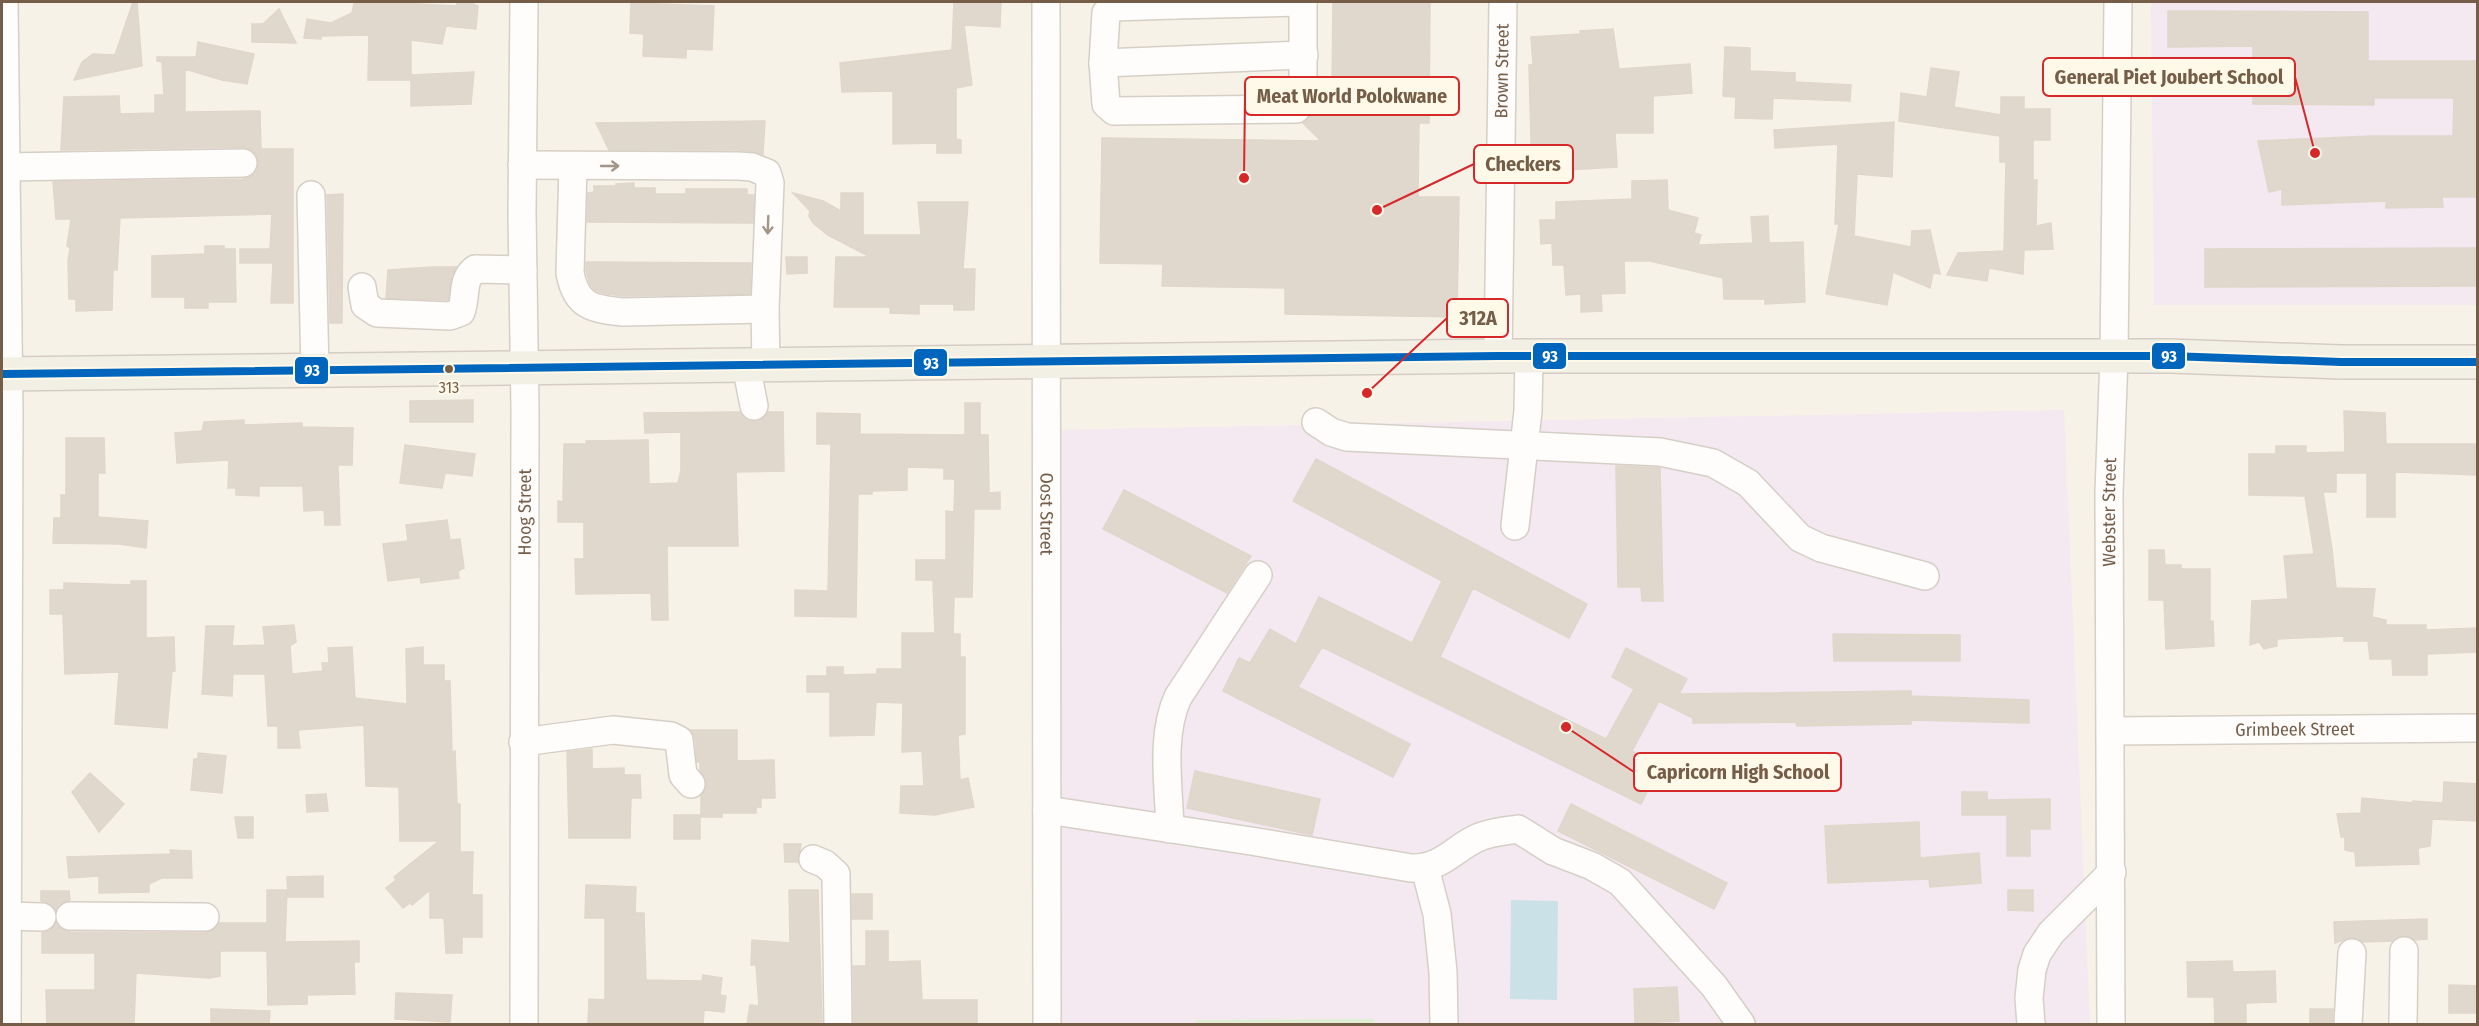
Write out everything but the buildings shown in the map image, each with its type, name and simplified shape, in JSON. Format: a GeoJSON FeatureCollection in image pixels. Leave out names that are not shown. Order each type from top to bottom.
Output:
{"type":"FeatureCollection","features":[{"type":"Feature","properties":{"kind":"main road"},"geometry":{"type":"LineString","coordinates":[[5,374],[1513,356],[2114,357],[2478,362]]}},
{"type":"Feature","properties":{"kind":"street"},"geometry":{"type":"LineString","coordinates":[[4,2],[4,737],[7,1024]]}},
{"type":"Feature","properties":{"kind":"street","name":"Hoog Street"},"geometry":{"type":"LineString","coordinates":[[524,2],[522,165],[525,369],[524,1024]]}},
{"type":"Feature","properties":{"kind":"street","name":"Oost Street"},"geometry":{"type":"LineString","coordinates":[[1046,2],[1047,1024]]}},
{"type":"Feature","properties":{"kind":"street"},"geometry":{"type":"LineString","coordinates":[[1303,2],[1303,101],[1296,109],[1114,111],[1106,104],[1103,63],[1106,13],[1113,7],[1174,3],[1303,2]]}},
{"type":"Feature","properties":{"kind":"street","name":"Brown Street"},"geometry":{"type":"LineString","coordinates":[[1503,2],[1513,356],[1528,411],[1515,525]]}},
{"type":"Feature","properties":{"kind":"street","name":"Webster Street"},"geometry":{"type":"LineString","coordinates":[[2112,1024],[2109,492],[2114,357],[2118,2]]}},
{"type":"Feature","properties":{"kind":"street"},"geometry":{"type":"LineString","coordinates":[[1103,63],[1304,55]]}},
{"type":"Feature","properties":{"kind":"street"},"geometry":{"type":"LineString","coordinates":[[5,167],[243,163]]}},
{"type":"Feature","properties":{"kind":"street"},"geometry":{"type":"LineString","coordinates":[[522,165],[738,166],[762,169],[767,173],[770,183],[765,309],[756,365],[754,406]]}},
{"type":"Feature","properties":{"kind":"street"},"geometry":{"type":"LineString","coordinates":[[573,166],[570,273],[573,288],[580,300],[603,310],[623,312],[765,309]]}},
{"type":"Feature","properties":{"kind":"street"},"geometry":{"type":"LineString","coordinates":[[311,195],[315,372]]}},
{"type":"Feature","properties":{"kind":"street"},"geometry":{"type":"LineString","coordinates":[[362,287],[365,305],[377,313],[450,316],[461,312],[465,302],[465,282],[475,269],[523,270]]}},
{"type":"Feature","properties":{"kind":"street"},"geometry":{"type":"LineString","coordinates":[[1316,422],[1332,432],[1347,437],[1660,452],[1713,463],[1748,483],[1800,538],[1821,548],[1925,576]]}},
{"type":"Feature","properties":{"kind":"street"},"geometry":{"type":"LineString","coordinates":[[1170,829],[1167,750],[1172,711],[1178,697],[1258,575]]}},
{"type":"Feature","properties":{"kind":"street","name":"Grimbeek Street"},"geometry":{"type":"LineString","coordinates":[[2112,731],[2478,728]]}},
{"type":"Feature","properties":{"kind":"street"},"geometry":{"type":"LineString","coordinates":[[523,742],[613,730],[670,736],[679,740],[682,775],[692,784]]}},
{"type":"Feature","properties":{"kind":"street"},"geometry":{"type":"LineString","coordinates":[[1047,810],[1411,868],[1436,865],[1460,847],[1480,836],[1518,829],[1553,851],[1592,866],[1620,882],[1714,986],[1741,1024]]}},
{"type":"Feature","properties":{"kind":"street"},"geometry":{"type":"LineString","coordinates":[[813,859],[825,864],[836,874],[838,1024]]}},
{"type":"Feature","properties":{"kind":"street"},"geometry":{"type":"LineString","coordinates":[[1425,868],[1437,914],[1443,972],[1444,1024]]}},
{"type":"Feature","properties":{"kind":"street"},"geometry":{"type":"LineString","coordinates":[[2031,1024],[2029,998],[2032,970],[2037,954],[2051,933],[2112,872]]}},
{"type":"Feature","properties":{"kind":"street"},"geometry":{"type":"LineString","coordinates":[[6,916],[42,917]]}},
{"type":"Feature","properties":{"kind":"street"},"geometry":{"type":"LineString","coordinates":[[70,916],[205,917]]}},
{"type":"Feature","properties":{"kind":"street"},"geometry":{"type":"LineString","coordinates":[[2403,1024],[2404,951]]}},
{"type":"Feature","properties":{"kind":"street"},"geometry":{"type":"LineString","coordinates":[[2348,1024],[2352,953]]}},
{"type":"Feature","properties":{"kind":"shaded area"},"geometry":{"type":"Polygon","coordinates":[[[2151,2],[2477,2],[2477,305],[2154,305],[2151,2]]]}},
{"type":"Feature","properties":{"kind":"shaded area"},"geometry":{"type":"Polygon","coordinates":[[[2064,410],[2090,1024],[1057,1024],[1051,430],[2064,410]]]}},
{"type":"Feature","properties":{"kind":"green space"},"geometry":{"type":"Polygon","coordinates":[[[1374,1019],[1374,1024],[1196,1024],[1196,1020],[1374,1019]]]}},
{"type":"Feature","properties":{"kind":"water"},"geometry":{"type":"Polygon","coordinates":[[[1511,900],[1558,901],[1557,1000],[1510,999],[1511,900]]]}},
{"type":"Feature","properties":{"kind":"transit line","name":"93"},"geometry":{"type":"LineString","coordinates":[[2,374],[1498,356],[2170,356],[2341,362],[2478,362]]}},
{"type":"Feature","properties":{"kind":"place","name":"General Piet Joubert School"},"geometry":{"type":"Point","coordinates":[2315,153]}},
{"type":"Feature","properties":{"kind":"place","name":"Meat World Polokwane"},"geometry":{"type":"Point","coordinates":[1244,178]}},
{"type":"Feature","properties":{"kind":"place","name":"Checkers"},"geometry":{"type":"Point","coordinates":[1377,210]}},
{"type":"Feature","properties":{"kind":"place","name":"313"},"geometry":{"type":"Point","coordinates":[449,369]}},
{"type":"Feature","properties":{"kind":"place","name":"312A"},"geometry":{"type":"Point","coordinates":[1367,393]}},
{"type":"Feature","properties":{"kind":"place","name":"Capricorn High School"},"geometry":{"type":"Point","coordinates":[1566,727]}}]}
